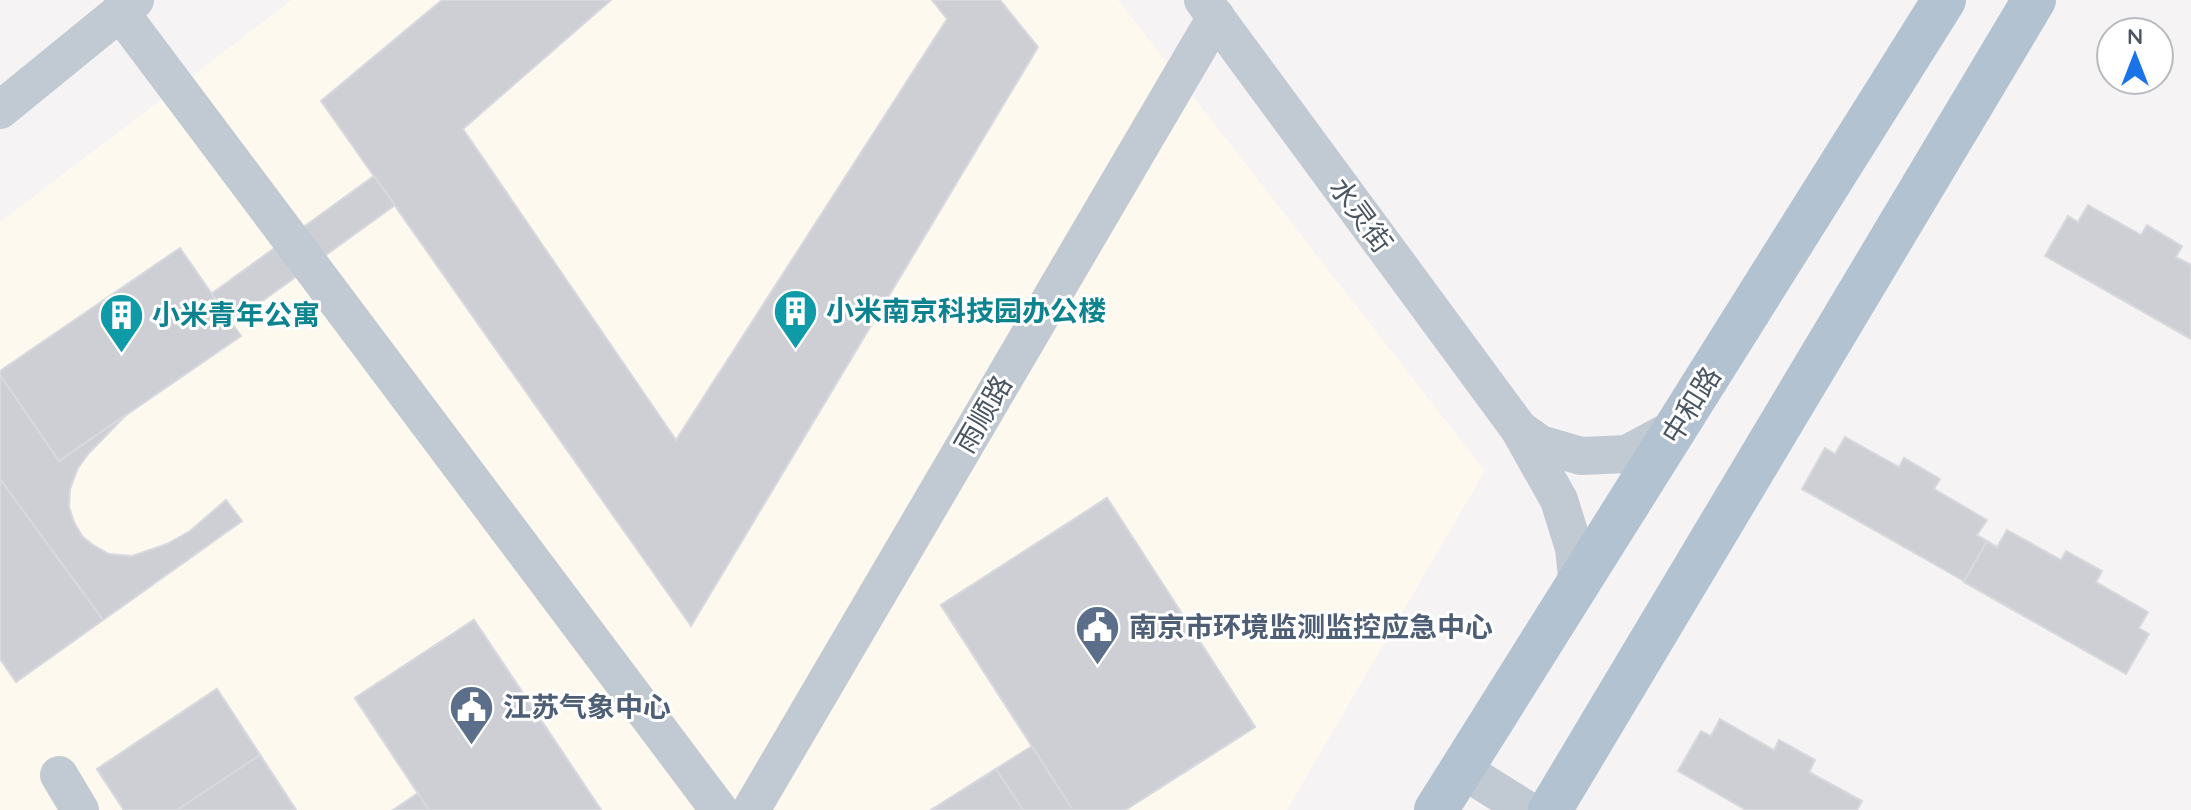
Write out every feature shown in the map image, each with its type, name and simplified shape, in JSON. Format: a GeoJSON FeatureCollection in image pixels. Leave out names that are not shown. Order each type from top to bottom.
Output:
{"type":"FeatureCollection","features":[{"type":"Feature","properties":{"kind":"main road","name":"中和路"},"geometry":{"type":"LineString","coordinates":[[1436,810],[1944,0]]}},
{"type":"Feature","properties":{"kind":"main road"},"geometry":{"type":"LineString","coordinates":[[1550,810],[2034,0]]}},
{"type":"Feature","properties":{"kind":"street"},"geometry":{"type":"LineString","coordinates":[[0,110],[127,6],[719,810]]}},
{"type":"Feature","properties":{"kind":"street","name":"水灵街"},"geometry":{"type":"LineString","coordinates":[[1209,9],[1519,429],[1559,500],[1574,548],[1578,586]]}},
{"type":"Feature","properties":{"kind":"street","name":"雨顺路"},"geometry":{"type":"LineString","coordinates":[[751,810],[1209,9]]}},
{"type":"Feature","properties":{"kind":"street"},"geometry":{"type":"LineString","coordinates":[[1519,429],[1540,444],[1581,456],[1627,454],[1677,427]]}},
{"type":"Feature","properties":{"kind":"street"},"geometry":{"type":"LineString","coordinates":[[1463,770],[1527,810]]}},
{"type":"Feature","properties":{"kind":"street"},"geometry":{"type":"LineString","coordinates":[[59,775],[80,810]]}},
{"type":"Feature","properties":{"kind":"shaded area"},"geometry":{"type":"Polygon","coordinates":[[[292,0],[1118,0],[1485,471],[1287,810],[0,810],[0,222],[292,0]]]}},
{"type":"Feature","properties":{"kind":"building","name":"小米南京科技园办公楼"},"geometry":{"type":"Polygon","coordinates":[[[442,0],[611,0],[463,129],[676,440],[947,19],[932,0],[1000,0],[1038,47],[691,626],[321,101],[442,0]]]}},
{"type":"Feature","properties":{"kind":"building"},"geometry":{"type":"Polygon","coordinates":[[[374,176],[395,205],[232,323],[211,294],[374,176]]]}},
{"type":"Feature","properties":{"kind":"building"},"geometry":{"type":"Polygon","coordinates":[[[2088,205],[2141,235],[2147,225],[2182,246],[2176,257],[2191,265],[2191,339],[2045,256],[2068,216],[2078,222],[2088,205]]]}},
{"type":"Feature","properties":{"kind":"building","name":"小米青年公寓"},"geometry":{"type":"Polygon","coordinates":[[[180,248],[241,336],[59,461],[0,371],[180,248]]]}},
{"type":"Feature","properties":{"kind":"building"},"geometry":{"type":"Polygon","coordinates":[[[0,375],[59,461],[126,415],[89,453],[78,468],[70,489],[69,507],[74,522],[82,536],[93,545],[109,554],[132,556],[167,544],[190,531],[226,500],[242,521],[103,620],[0,479],[0,375]]]}},
{"type":"Feature","properties":{"kind":"building"},"geometry":{"type":"Polygon","coordinates":[[[1845,437],[1899,467],[1904,458],[1940,479],[1934,489],[1987,520],[1977,535],[1987,541],[1964,581],[1802,489],[1825,448],[1835,454],[1845,437]]]}},
{"type":"Feature","properties":{"kind":"building"},"geometry":{"type":"Polygon","coordinates":[[[0,479],[103,620],[16,682],[0,659],[0,479]]]}},
{"type":"Feature","properties":{"kind":"building","name":"南京市环境监测监控应急中心"},"geometry":{"type":"Polygon","coordinates":[[[1107,498],[1255,727],[1125,810],[931,810],[1032,746],[941,605],[1107,498]]]}},
{"type":"Feature","properties":{"kind":"building","name":"南京市环境监测监控应急中心"},"geometry":{"type":"Polygon","coordinates":[[[1107,498],[1255,727],[1125,810],[1073,810],[941,605],[1107,498]]]}},
{"type":"Feature","properties":{"kind":"building"},"geometry":{"type":"Polygon","coordinates":[[[2007,530],[2061,560],[2066,551],[2102,571],[2096,582],[2148,612],[2139,628],[2149,634],[2126,674],[1964,582],[1987,541],[1997,547],[2007,530]]]}},
{"type":"Feature","properties":{"kind":"building","name":"江苏气象中心"},"geometry":{"type":"Polygon","coordinates":[[[474,620],[601,810],[393,810],[418,793],[355,698],[474,620]]]}},
{"type":"Feature","properties":{"kind":"building","name":"江苏气象中心"},"geometry":{"type":"Polygon","coordinates":[[[474,620],[601,810],[429,810],[355,698],[474,620]]]}},
{"type":"Feature","properties":{"kind":"building"},"geometry":{"type":"Polygon","coordinates":[[[217,689],[296,810],[124,810],[97,769],[217,689]]]}},
{"type":"Feature","properties":{"kind":"building"},"geometry":{"type":"Polygon","coordinates":[[[217,689],[260,755],[177,810],[124,810],[97,769],[217,689]]]}},
{"type":"Feature","properties":{"kind":"building"},"geometry":{"type":"Polygon","coordinates":[[[1720,719],[1774,750],[1779,740],[1815,760],[1809,772],[1862,801],[1857,810],[1746,810],[1678,771],[1701,731],[1711,736],[1720,719]]]}},
{"type":"Feature","properties":{"kind":"building"},"geometry":{"type":"Polygon","coordinates":[[[260,755],[296,810],[177,810],[260,755]]]}},
{"type":"Feature","properties":{"kind":"building"},"geometry":{"type":"Polygon","coordinates":[[[996,769],[1023,810],[931,810],[996,769]]]}},
{"type":"Feature","properties":{"kind":"place","name":"小米南京科技园办公楼"},"geometry":{"type":"Point","coordinates":[795,350]}},
{"type":"Feature","properties":{"kind":"place","name":"小米青年公寓"},"geometry":{"type":"Point","coordinates":[121,354]}},
{"type":"Feature","properties":{"kind":"place","name":"南京市环境监测监控应急中心"},"geometry":{"type":"Point","coordinates":[1098,666]}},
{"type":"Feature","properties":{"kind":"place","name":"江苏气象中心"},"geometry":{"type":"Point","coordinates":[472,746]}}]}
